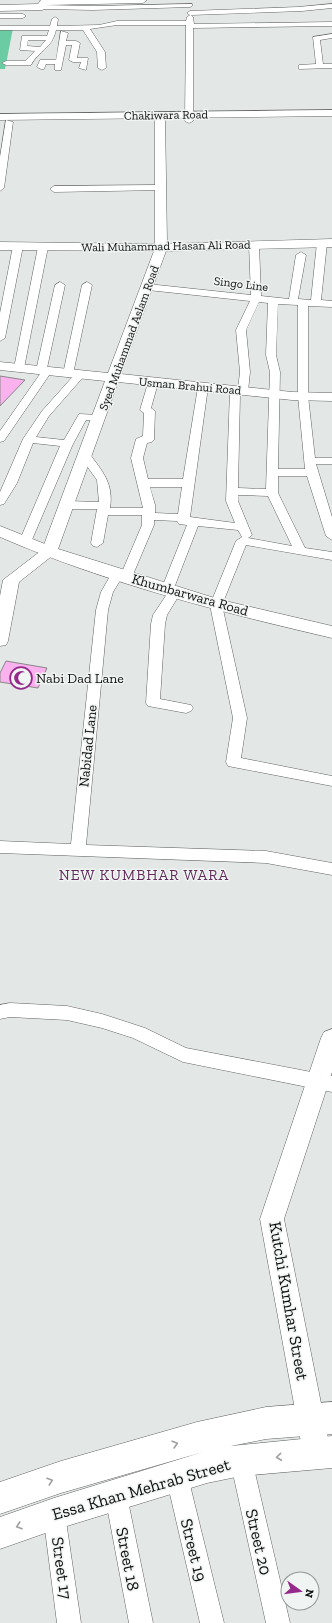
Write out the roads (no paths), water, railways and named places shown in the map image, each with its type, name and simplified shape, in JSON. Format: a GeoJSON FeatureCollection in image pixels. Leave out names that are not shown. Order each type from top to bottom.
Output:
{"type":"FeatureCollection","features":[{"type":"Feature","properties":{"kind":"main road","name":"Chakiwara Road"},"geometry":{"type":"LineString","coordinates":[[189,118],[332,112]]}},
{"type":"Feature","properties":{"kind":"main road","name":"Chakiwara Road"},"geometry":{"type":"LineString","coordinates":[[3,121],[159,118],[332,119]]}},
{"type":"Feature","properties":{"kind":"main road","name":"Khumbarwara Road"},"geometry":{"type":"LineString","coordinates":[[0,531],[50,552],[216,605],[332,632]]}},
{"type":"Feature","properties":{"kind":"main road"},"geometry":{"type":"LineString","coordinates":[[0,1498],[60,1477],[196,1438],[266,1423],[321,1419]]}},
{"type":"Feature","properties":{"kind":"main road","name":"Essa Khan Mehrab Street"},"geometry":{"type":"LineString","coordinates":[[0,1533],[54,1514],[208,1467],[241,1460],[325,1453]]}},
{"type":"Feature","properties":{"kind":"street"},"geometry":{"type":"LineString","coordinates":[[31,0],[43,5],[109,16],[140,16]]}},
{"type":"Feature","properties":{"kind":"street"},"geometry":{"type":"LineString","coordinates":[[3,15],[43,5],[143,0]]}},
{"type":"Feature","properties":{"kind":"street"},"geometry":{"type":"LineString","coordinates":[[190,6],[207,19],[294,21],[332,26]]}},
{"type":"Feature","properties":{"kind":"street"},"geometry":{"type":"LineString","coordinates":[[189,118],[190,6]]}},
{"type":"Feature","properties":{"kind":"street"},"geometry":{"type":"LineString","coordinates":[[43,49],[50,38],[53,28],[52,15],[190,6],[332,6]]}},
{"type":"Feature","properties":{"kind":"street"},"geometry":{"type":"LineString","coordinates":[[6,63],[28,63],[31,56],[85,27],[117,23],[155,22],[191,24],[207,19],[299,6]]}},
{"type":"Feature","properties":{"kind":"street"},"geometry":{"type":"LineString","coordinates":[[294,21],[299,6]]}},
{"type":"Feature","properties":{"kind":"street"},"geometry":{"type":"LineString","coordinates":[[299,6],[309,24]]}},
{"type":"Feature","properties":{"kind":"street"},"geometry":{"type":"LineString","coordinates":[[3,15],[22,16]]}},
{"type":"Feature","properties":{"kind":"street"},"geometry":{"type":"LineString","coordinates":[[28,31],[30,20],[43,20]]}},
{"type":"Feature","properties":{"kind":"street"},"geometry":{"type":"LineString","coordinates":[[312,33],[332,26]]}},
{"type":"Feature","properties":{"kind":"street"},"geometry":{"type":"LineString","coordinates":[[85,27],[101,52],[102,68]]}},
{"type":"Feature","properties":{"kind":"street"},"geometry":{"type":"LineString","coordinates":[[0,28],[28,31],[53,28]]}},
{"type":"Feature","properties":{"kind":"street"},"geometry":{"type":"LineString","coordinates":[[53,28],[63,38],[76,43],[73,60],[85,60],[84,68]]}},
{"type":"Feature","properties":{"kind":"street"},"geometry":{"type":"LineString","coordinates":[[63,38],[80,35]]}},
{"type":"Feature","properties":{"kind":"street"},"geometry":{"type":"LineString","coordinates":[[320,66],[316,39],[332,36]]}},
{"type":"Feature","properties":{"kind":"street"},"geometry":{"type":"LineString","coordinates":[[43,49],[23,48],[25,38],[50,38]]}},
{"type":"Feature","properties":{"kind":"street"},"geometry":{"type":"LineString","coordinates":[[41,67],[43,62],[58,65],[63,38]]}},
{"type":"Feature","properties":{"kind":"street"},"geometry":{"type":"LineString","coordinates":[[31,56],[46,56]]}},
{"type":"Feature","properties":{"kind":"street"},"geometry":{"type":"LineString","coordinates":[[302,67],[332,66]]}},
{"type":"Feature","properties":{"kind":"street","name":"Syed Muhammad Aslam Road"},"geometry":{"type":"LineString","coordinates":[[50,552],[161,248],[159,118]]}},
{"type":"Feature","properties":{"kind":"street"},"geometry":{"type":"LineString","coordinates":[[0,188],[3,150],[3,121]]}},
{"type":"Feature","properties":{"kind":"street"},"geometry":{"type":"LineString","coordinates":[[54,189],[159,188]]}},
{"type":"Feature","properties":{"kind":"street"},"geometry":{"type":"LineString","coordinates":[[316,304],[327,243]]}},
{"type":"Feature","properties":{"kind":"street","name":"Wali Muhammad Hasan Ali Road"},"geometry":{"type":"LineString","coordinates":[[0,246],[161,248],[327,243]]}},
{"type":"Feature","properties":{"kind":"street"},"geometry":{"type":"LineString","coordinates":[[249,542],[232,501],[239,391],[245,372],[241,330],[256,299],[254,245]]}},
{"type":"Feature","properties":{"kind":"street"},"geometry":{"type":"LineString","coordinates":[[0,338],[18,246]]}},
{"type":"Feature","properties":{"kind":"street"},"geometry":{"type":"LineString","coordinates":[[19,368],[43,247]]}},
{"type":"Feature","properties":{"kind":"street"},"geometry":{"type":"LineString","coordinates":[[301,255],[298,303],[303,396],[310,461],[312,473],[327,505],[332,536]]}},
{"type":"Feature","properties":{"kind":"street"},"geometry":{"type":"LineString","coordinates":[[0,439],[44,371],[60,285]]}},
{"type":"Feature","properties":{"kind":"street"},"geometry":{"type":"LineString","coordinates":[[0,501],[10,489],[29,439],[36,426],[74,374],[87,285]]}},
{"type":"Feature","properties":{"kind":"street","name":"Singo Line"},"geometry":{"type":"LineString","coordinates":[[148,286],[273,301],[332,304]]}},
{"type":"Feature","properties":{"kind":"street"},"geometry":{"type":"LineString","coordinates":[[273,301],[271,355],[275,372],[272,493],[300,550]]}},
{"type":"Feature","properties":{"kind":"street"},"geometry":{"type":"LineString","coordinates":[[4,320],[29,320]]}},
{"type":"Feature","properties":{"kind":"street","name":"Usman Brahui Road"},"geometry":{"type":"LineString","coordinates":[[0,366],[153,383],[274,394],[332,397]]}},
{"type":"Feature","properties":{"kind":"street"},"geometry":{"type":"LineString","coordinates":[[148,514],[144,483],[137,458],[142,439],[148,440],[150,410],[145,410],[153,383]]}},
{"type":"Feature","properties":{"kind":"street"},"geometry":{"type":"LineString","coordinates":[[186,708],[153,703],[158,624],[160,615],[171,591],[189,520],[189,483],[203,387]]}},
{"type":"Feature","properties":{"kind":"street"},"geometry":{"type":"LineString","coordinates":[[25,542],[67,444],[83,416],[99,418]]}},
{"type":"Feature","properties":{"kind":"street"},"geometry":{"type":"LineString","coordinates":[[29,439],[67,444]]}},
{"type":"Feature","properties":{"kind":"street"},"geometry":{"type":"LineString","coordinates":[[85,455],[103,480],[104,509],[97,543]]}},
{"type":"Feature","properties":{"kind":"street"},"geometry":{"type":"LineString","coordinates":[[310,461],[332,461]]}},
{"type":"Feature","properties":{"kind":"street"},"geometry":{"type":"LineString","coordinates":[[273,472],[312,473]]}},
{"type":"Feature","properties":{"kind":"street"},"geometry":{"type":"LineString","coordinates":[[144,483],[189,483]]}},
{"type":"Feature","properties":{"kind":"street"},"geometry":{"type":"LineString","coordinates":[[233,491],[272,493]]}},
{"type":"Feature","properties":{"kind":"street"},"geometry":{"type":"LineString","coordinates":[[67,505],[243,527]]}},
{"type":"Feature","properties":{"kind":"street","name":"Nabidad Lane"},"geometry":{"type":"LineString","coordinates":[[78,850],[102,610],[107,592],[121,575],[148,525],[148,514]]}},
{"type":"Feature","properties":{"kind":"street"},"geometry":{"type":"LineString","coordinates":[[332,556],[242,541],[216,605],[240,718],[233,762],[332,782]]}},
{"type":"Feature","properties":{"kind":"street"},"geometry":{"type":"LineString","coordinates":[[0,641],[5,580],[50,552]]}},
{"type":"Feature","properties":{"kind":"street"},"geometry":{"type":"LineString","coordinates":[[0,847],[266,857],[332,869]]}},
{"type":"Feature","properties":{"kind":"street"},"geometry":{"type":"LineString","coordinates":[[0,1012],[10,1010],[67,1013],[102,1021],[139,1034],[182,1055],[325,1083]]}},
{"type":"Feature","properties":{"kind":"street","name":"Kutchi Kumhar Street"},"geometry":{"type":"LineString","coordinates":[[325,1453],[321,1419],[272,1219],[325,1083],[332,1038]]}},
{"type":"Feature","properties":{"kind":"street","name":"Street 20"},"geometry":{"type":"LineString","coordinates":[[241,1460],[278,1623]]}},
{"type":"Feature","properties":{"kind":"street","name":"Street 19"},"geometry":{"type":"LineString","coordinates":[[177,1477],[212,1623]]}},
{"type":"Feature","properties":{"kind":"street","name":"Street 18"},"geometry":{"type":"LineString","coordinates":[[116,1496],[141,1623]]}},
{"type":"Feature","properties":{"kind":"street","name":"Street 17"},"geometry":{"type":"LineString","coordinates":[[54,1514],[70,1623]]}},
{"type":"Feature","properties":{"kind":"place","name":"Nabi Dad Lane"},"geometry":{"type":"Point","coordinates":[21,678]}},
{"type":"Feature","properties":{"kind":"district","name":"NEW KUMBHAR WARA"},"geometry":{"type":"Point","coordinates":[144,875]}}]}
